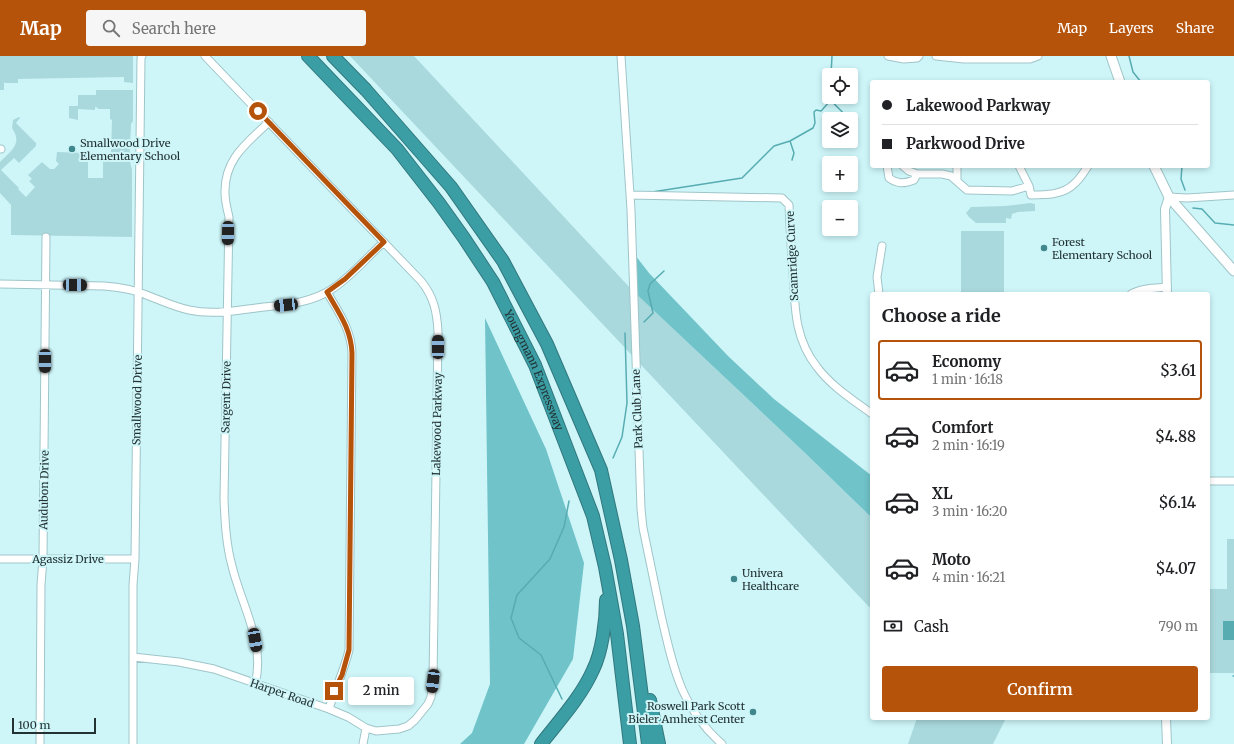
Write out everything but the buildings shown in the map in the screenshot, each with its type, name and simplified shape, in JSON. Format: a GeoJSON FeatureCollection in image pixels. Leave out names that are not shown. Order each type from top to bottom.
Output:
{"type":"FeatureCollection","features":[{"type":"Feature","properties":{"kind":"highway","name":"Youngmann Expressway"},"geometry":{"type":"LineString","coordinates":[[308,56],[397,149],[439,203],[493,282],[535,365],[593,516],[605,567],[617,634],[630,744]]}},
{"type":"Feature","properties":{"kind":"highway","name":"Youngmann Expressway"},"geometry":{"type":"LineString","coordinates":[[333,56],[366,90],[450,187],[503,261],[547,344],[601,470],[621,560],[633,626],[648,744]]}},
{"type":"Feature","properties":{"kind":"highway"},"geometry":{"type":"LineString","coordinates":[[541,744],[577,697],[589,679],[596,664],[605,623],[605,567]]}},
{"type":"Feature","properties":{"kind":"highway"},"geometry":{"type":"LineString","coordinates":[[633,626],[644,669],[659,744]]}},
{"type":"Feature","properties":{"kind":"main road"},"geometry":{"type":"LineString","coordinates":[[1111,56],[1119,80]]}},
{"type":"Feature","properties":{"kind":"main road"},"geometry":{"type":"LineString","coordinates":[[1155,168],[1169,197],[1234,271]]}},
{"type":"Feature","properties":{"kind":"street","name":"Smallwood Drive"},"geometry":{"type":"LineString","coordinates":[[132,744],[142,56]]}},
{"type":"Feature","properties":{"kind":"street","name":"Lakewood Parkway"},"geometry":{"type":"LineString","coordinates":[[206,56],[427,288],[432,299],[437,318],[437,458],[433,681],[431,696],[423,712]]}},
{"type":"Feature","properties":{"kind":"street","name":"Park Club Lane"},"geometry":{"type":"LineString","coordinates":[[621,56],[630,195],[641,509],[643,528],[670,652],[679,683],[694,713],[707,730],[722,744]]}},
{"type":"Feature","properties":{"kind":"street"},"geometry":{"type":"LineString","coordinates":[[888,56],[904,59],[918,58],[919,56]]}},
{"type":"Feature","properties":{"kind":"street"},"geometry":{"type":"LineString","coordinates":[[936,56],[964,59],[1030,59],[1038,56]]}},
{"type":"Feature","properties":{"kind":"street","name":"Sargent Drive"},"geometry":{"type":"LineString","coordinates":[[255,684],[258,667],[255,640],[232,569],[226,531],[224,500],[228,312],[228,217],[224,194],[228,168],[236,156],[269,122]]}},
{"type":"Feature","properties":{"kind":"street"},"geometry":{"type":"LineString","coordinates":[[887,168],[889,178],[896,183],[914,180],[917,174]]}},
{"type":"Feature","properties":{"kind":"street"},"geometry":{"type":"LineString","coordinates":[[905,168],[917,174],[942,174],[951,176],[967,190],[1012,191],[1029,186]]}},
{"type":"Feature","properties":{"kind":"street"},"geometry":{"type":"LineString","coordinates":[[956,181],[957,168]]}},
{"type":"Feature","properties":{"kind":"street"},"geometry":{"type":"LineString","coordinates":[[1019,168],[1032,195],[1053,195],[1074,185],[1087,168]]}},
{"type":"Feature","properties":{"kind":"street","name":"Scamridge Curve"},"geometry":{"type":"LineString","coordinates":[[630,195],[782,198],[789,205],[795,310],[803,344],[813,361],[825,376],[870,412]]}},
{"type":"Feature","properties":{"kind":"street"},"geometry":{"type":"LineString","coordinates":[[1134,292],[1151,288],[1167,291],[1165,209],[1169,197],[1187,198],[1234,195]]}},
{"type":"Feature","properties":{"kind":"street","name":"Audubon Drive"},"geometry":{"type":"LineString","coordinates":[[40,744],[46,237]]}},
{"type":"Feature","properties":{"kind":"street"},"geometry":{"type":"LineString","coordinates":[[0,284],[116,287],[139,292],[188,310],[212,313],[228,312],[292,304],[318,297],[345,279],[384,242]]}},
{"type":"Feature","properties":{"kind":"street"},"geometry":{"type":"LineString","coordinates":[[880,292],[877,276],[882,246]]}},
{"type":"Feature","properties":{"kind":"street"},"geometry":{"type":"LineString","coordinates":[[327,292],[347,327],[350,335],[352,353],[349,650],[342,675],[334,691],[329,709]]}},
{"type":"Feature","properties":{"kind":"street"},"geometry":{"type":"LineString","coordinates":[[1210,481],[1234,481]]}},
{"type":"Feature","properties":{"kind":"street","name":"Agassiz Drive"},"geometry":{"type":"LineString","coordinates":[[0,559],[135,559]]}},
{"type":"Feature","properties":{"kind":"street","name":"Harper Road"},"geometry":{"type":"LineString","coordinates":[[133,657],[179,662],[214,669],[329,709],[348,717],[366,728],[376,731],[408,726],[423,712]]}},
{"type":"Feature","properties":{"kind":"street"},"geometry":{"type":"LineString","coordinates":[[1166,720],[1167,744]]}},
{"type":"Feature","properties":{"kind":"street"},"geometry":{"type":"LineString","coordinates":[[363,744],[366,728]]}},
{"type":"Feature","properties":{"kind":"shaded area"},"geometry":{"type":"Polygon","coordinates":[[[0,56],[133,56],[133,83],[124,82],[124,77],[18,79],[18,83],[4,82],[4,90],[0,90],[0,56]]]}},
{"type":"Feature","properties":{"kind":"shaded area"},"geometry":{"type":"Polygon","coordinates":[[[350,56],[414,56],[633,291],[870,516],[870,608],[350,56]]]}},
{"type":"Feature","properties":{"kind":"shaded area"},"geometry":{"type":"Polygon","coordinates":[[[96,90],[133,90],[133,121],[131,124],[130,154],[132,169],[132,237],[11,235],[11,205],[0,193],[0,162],[12,151],[16,143],[15,134],[12,128],[13,120],[19,117],[20,118],[16,123],[36,143],[36,146],[19,163],[14,158],[1,170],[26,197],[35,187],[29,181],[32,179],[28,175],[42,162],[50,169],[54,169],[59,164],[56,161],[57,152],[88,153],[88,178],[103,178],[103,155],[111,154],[112,120],[110,119],[110,109],[98,109],[95,107],[95,110],[78,109],[78,120],[69,118],[69,106],[78,106],[78,95],[96,95],[96,90]]]}},
{"type":"Feature","properties":{"kind":"shaded area"},"geometry":{"type":"Polygon","coordinates":[[[1030,203],[1035,204],[1035,211],[1018,212],[1012,214],[1011,219],[1006,218],[1006,223],[976,223],[966,213],[971,207],[1005,206],[1030,203]]]}},
{"type":"Feature","properties":{"kind":"shaded area"},"geometry":{"type":"Polygon","coordinates":[[[961,231],[1004,231],[1004,292],[961,292],[961,231]]]}},
{"type":"Feature","properties":{"kind":"shaded area"},"geometry":{"type":"Polygon","coordinates":[[[632,251],[649,273],[728,356],[774,399],[870,474],[870,516],[804,452],[633,291],[632,251]]]}},
{"type":"Feature","properties":{"kind":"shaded area"},"geometry":{"type":"Polygon","coordinates":[[[485,318],[546,449],[584,563],[573,659],[524,744],[460,744],[472,733],[490,684],[485,318]]]}},
{"type":"Feature","properties":{"kind":"shaded area"},"geometry":{"type":"Polygon","coordinates":[[[1227,539],[1234,539],[1234,673],[1210,673],[1210,589],[1227,589],[1227,539]]]}},
{"type":"Feature","properties":{"kind":"shaded area"},"geometry":{"type":"Polygon","coordinates":[[[1223,621],[1234,621],[1234,640],[1223,640],[1223,621]]]}},
{"type":"Feature","properties":{"kind":"shaded area"},"geometry":{"type":"Polygon","coordinates":[[[916,720],[1005,720],[993,744],[908,744],[916,720]]]}},
{"type":"Feature","properties":{"kind":"waterway"},"geometry":{"type":"LineString","coordinates":[[831,68],[832,56]]}},
{"type":"Feature","properties":{"kind":"waterway"},"geometry":{"type":"LineString","coordinates":[[1129,56],[1133,72],[1139,80]]}},
{"type":"Feature","properties":{"kind":"waterway"},"geometry":{"type":"LineString","coordinates":[[652,192],[742,178],[774,146],[790,141],[813,128],[815,123],[814,112],[816,110],[821,111],[827,104]]}},
{"type":"Feature","properties":{"kind":"waterway"},"geometry":{"type":"LineString","coordinates":[[834,104],[842,112]]}},
{"type":"Feature","properties":{"kind":"waterway"},"geometry":{"type":"LineString","coordinates":[[790,141],[794,153],[792,160]]}},
{"type":"Feature","properties":{"kind":"waterway"},"geometry":{"type":"LineString","coordinates":[[1182,168],[1181,179],[1185,190]]}},
{"type":"Feature","properties":{"kind":"waterway"},"geometry":{"type":"LineString","coordinates":[[1193,208],[1202,209],[1215,223],[1234,225]]}},
{"type":"Feature","properties":{"kind":"waterway"},"geometry":{"type":"LineString","coordinates":[[644,322],[653,313],[648,291],[650,284],[664,271]]}},
{"type":"Feature","properties":{"kind":"waterway"},"geometry":{"type":"LineString","coordinates":[[613,458],[622,437],[627,403],[625,333]]}},
{"type":"Feature","properties":{"kind":"waterway"},"geometry":{"type":"LineString","coordinates":[[562,699],[541,655],[519,638],[511,618],[517,595],[550,559],[564,527],[569,501]]}},
{"type":"Feature","properties":{"kind":"place","name":"Smallwood Drive Elementary School"},"geometry":{"type":"Point","coordinates":[72,149]}},
{"type":"Feature","properties":{"kind":"place","name":"Forest Elementary School"},"geometry":{"type":"Point","coordinates":[1044,248]}},
{"type":"Feature","properties":{"kind":"place","name":"Univera Healthcare"},"geometry":{"type":"Point","coordinates":[734,579]}},
{"type":"Feature","properties":{"kind":"place","name":"Roswell Park Scott Bieler Amherst Center"},"geometry":{"type":"Point","coordinates":[753,712]}},
{"type":"Feature","properties":{"kind":"route"},"geometry":{"type":"LineString","coordinates":[[258,111],[384,242],[345,279],[327,292],[344,320],[350,335],[352,346],[349,650],[342,675],[334,691]]}}]}
